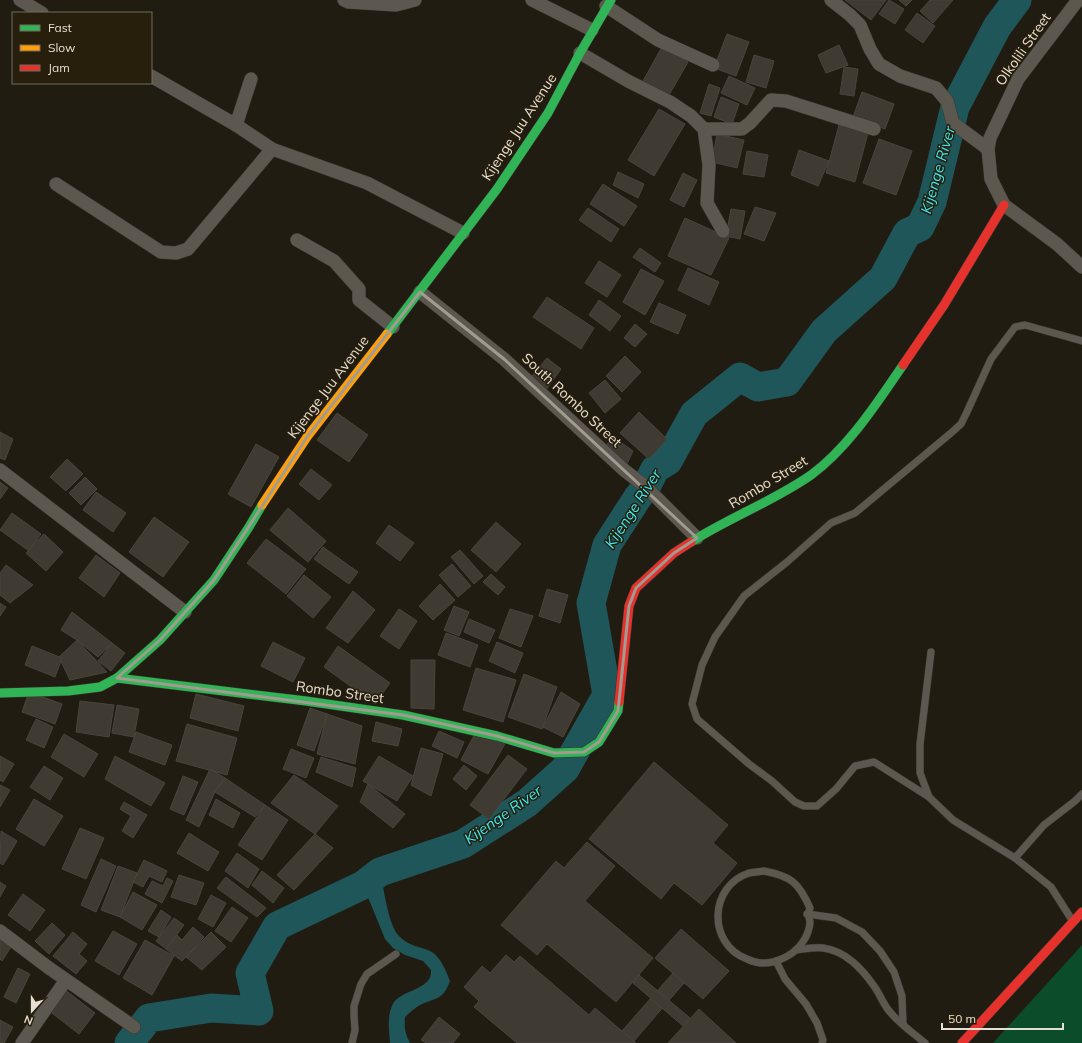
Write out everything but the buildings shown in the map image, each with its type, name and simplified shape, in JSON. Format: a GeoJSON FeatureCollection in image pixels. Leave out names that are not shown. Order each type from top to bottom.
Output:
{"type":"FeatureCollection","features":[{"type":"Feature","properties":{"kind":"street"},"geometry":{"type":"LineString","coordinates":[[20,0],[40,12]]}},
{"type":"Feature","properties":{"kind":"street"},"geometry":{"type":"LineString","coordinates":[[344,0],[348,2],[396,5],[415,0]]}},
{"type":"Feature","properties":{"kind":"street"},"geometry":{"type":"LineString","coordinates":[[532,0],[592,30]]}},
{"type":"Feature","properties":{"kind":"street"},"geometry":{"type":"LineString","coordinates":[[831,0],[860,25],[870,49],[879,64],[900,76],[936,88],[947,101],[953,122],[984,146]]}},
{"type":"Feature","properties":{"kind":"street","name":"Olkolili Street"},"geometry":{"type":"LineString","coordinates":[[1078,0],[1018,79],[990,138],[984,146],[991,179],[1004,205],[1057,244],[1082,267]]}},
{"type":"Feature","properties":{"kind":"street"},"geometry":{"type":"LineString","coordinates":[[608,3],[658,40],[713,65]]}},
{"type":"Feature","properties":{"kind":"street","name":"Kijenge Juu Avenue"},"geometry":{"type":"LineString","coordinates":[[0,693],[68,691],[100,687],[117,678],[160,640],[214,580],[307,437],[420,292],[497,189],[548,113],[608,3]]}},
{"type":"Feature","properties":{"kind":"street"},"geometry":{"type":"LineString","coordinates":[[580,53],[628,81],[670,102],[691,116],[704,129],[709,164],[707,203],[723,231]]}},
{"type":"Feature","properties":{"kind":"street"},"geometry":{"type":"LineString","coordinates":[[152,77],[236,125],[272,149],[367,182],[463,233]]}},
{"type":"Feature","properties":{"kind":"street"},"geometry":{"type":"LineString","coordinates":[[236,125],[251,80]]}},
{"type":"Feature","properties":{"kind":"street"},"geometry":{"type":"LineString","coordinates":[[704,129],[742,129],[750,123],[771,100],[786,101],[874,129]]}},
{"type":"Feature","properties":{"kind":"street"},"geometry":{"type":"LineString","coordinates":[[56,184],[161,252],[176,253],[188,248],[272,149]]}},
{"type":"Feature","properties":{"kind":"street","name":"Rombo Street"},"geometry":{"type":"LineString","coordinates":[[117,678],[306,701],[403,715],[496,736],[554,753],[584,752],[599,742],[618,711],[629,606],[636,588],[674,553],[697,538],[781,494],[812,474],[835,453],[866,419],[944,305],[1004,205]]}},
{"type":"Feature","properties":{"kind":"street"},"geometry":{"type":"LineString","coordinates":[[297,240],[334,261],[359,289],[359,300],[393,327]]}},
{"type":"Feature","properties":{"kind":"street","name":"South Rombo Street"},"geometry":{"type":"LineString","coordinates":[[420,292],[504,359],[624,470],[646,487],[697,538]]}},
{"type":"Feature","properties":{"kind":"street"},"geometry":{"type":"LineString","coordinates":[[0,470],[185,612]]}},
{"type":"Feature","properties":{"kind":"street"},"geometry":{"type":"LineString","coordinates":[[962,1043],[1082,912]]}},
{"type":"Feature","properties":{"kind":"street"},"geometry":{"type":"LineString","coordinates":[[0,931],[66,980],[134,1027]]}},
{"type":"Feature","properties":{"kind":"street"},"geometry":{"type":"LineString","coordinates":[[22,1043],[66,980]]}},
{"type":"Feature","properties":{"kind":"lane"},"geometry":{"type":"LineString","coordinates":[[1073,922],[1051,887],[1015,858],[953,820],[930,797],[874,762],[855,766],[836,789],[818,806],[804,806],[795,802],[697,719],[692,704],[702,665],[715,637],[744,596],[787,562],[831,523],[854,513],[951,434],[961,424],[991,359],[1014,327],[1025,325],[1082,341]]}},
{"type":"Feature","properties":{"kind":"lane"},"geometry":{"type":"LineString","coordinates":[[930,797],[920,773],[920,744],[931,652]]}},
{"type":"Feature","properties":{"kind":"lane"},"geometry":{"type":"LineString","coordinates":[[1015,858],[1044,825],[1082,794]]}},
{"type":"Feature","properties":{"kind":"lane"},"geometry":{"type":"LineString","coordinates":[[764,871],[780,874],[794,882],[804,893],[810,908],[807,914],[810,924],[805,939],[796,950],[783,959],[769,963],[754,962],[740,957],[729,947],[721,935],[717,921],[719,906],[724,892],[735,880],[749,873],[764,871]]}},
{"type":"Feature","properties":{"kind":"lane"},"geometry":{"type":"LineString","coordinates":[[807,914],[836,918],[862,932],[880,951],[894,972],[902,996],[903,1024]]}},
{"type":"Feature","properties":{"kind":"lane"},"geometry":{"type":"LineString","coordinates":[[796,950],[824,948],[849,959],[863,971],[875,987],[882,1001],[890,1012],[924,1043]]}},
{"type":"Feature","properties":{"kind":"lane"},"geometry":{"type":"LineString","coordinates":[[352,1043],[355,1030],[354,1006],[361,984],[367,974],[396,954]]}},
{"type":"Feature","properties":{"kind":"lane"},"geometry":{"type":"LineString","coordinates":[[776,961],[786,979],[806,1004],[817,1023],[822,1043]]}},
{"type":"Feature","properties":{"kind":"highlighted area"},"geometry":{"type":"Polygon","coordinates":[[[420,292],[504,359],[697,538],[674,553],[636,588],[629,606],[618,711],[599,742],[584,752],[554,753],[497,736],[403,715],[117,678],[160,640],[214,580],[307,437],[420,292]]]}},
{"type":"Feature","properties":{"kind":"green space"},"geometry":{"type":"Polygon","coordinates":[[[1082,945],[1082,1043],[993,1043],[1082,945]]]}},
{"type":"Feature","properties":{"kind":"water"},"geometry":{"type":"Polygon","coordinates":[[[380,872],[389,915],[395,931],[403,940],[432,952],[443,965],[450,981],[440,997],[420,1005],[405,1017],[405,1030],[410,1043],[390,1043],[390,1010],[395,1001],[404,994],[426,983],[430,977],[431,970],[423,961],[405,955],[393,948],[385,939],[363,885],[380,872]]]}},
{"type":"Feature","properties":{"kind":"waterway","name":"Kijenge River"},"geometry":{"type":"LineString","coordinates":[[129,1043],[149,1018],[211,1008],[259,1011],[250,973],[277,926],[363,885],[380,872],[463,844],[527,803],[565,769],[607,695],[591,603],[607,545],[646,487],[655,469],[668,461],[694,414],[740,377],[758,387],[787,382],[824,331],[883,278],[907,233],[920,227],[932,202],[955,107],[997,27],[1017,0]]}},
{"type":"Feature","properties":{"kind":"traffic: fast"},"geometry":{"type":"LineString","coordinates":[[387,334],[497,189],[548,113],[580,53],[611,0]]}},
{"type":"Feature","properties":{"kind":"traffic: fast"},"geometry":{"type":"LineString","coordinates":[[691,542],[782,493],[811,475],[825,464],[850,438],[903,365]]}},
{"type":"Feature","properties":{"kind":"traffic: fast"},"geometry":{"type":"LineString","coordinates":[[0,693],[68,691],[100,687],[117,678],[160,640],[214,580],[262,505]]}},
{"type":"Feature","properties":{"kind":"traffic: fast"},"geometry":{"type":"LineString","coordinates":[[117,678],[306,701],[403,715],[497,736],[554,753],[584,752],[599,742],[618,711],[619,702]]}},
{"type":"Feature","properties":{"kind":"traffic: slow"},"geometry":{"type":"LineString","coordinates":[[262,505],[307,437],[387,334]]}},
{"type":"Feature","properties":{"kind":"traffic: jam"},"geometry":{"type":"LineString","coordinates":[[903,365],[944,305],[1004,205]]}},
{"type":"Feature","properties":{"kind":"traffic: jam"},"geometry":{"type":"LineString","coordinates":[[619,702],[629,606],[636,588],[674,553],[691,542]]}},
{"type":"Feature","properties":{"kind":"traffic: jam"},"geometry":{"type":"LineString","coordinates":[[962,1043],[1082,912]]}}]}
